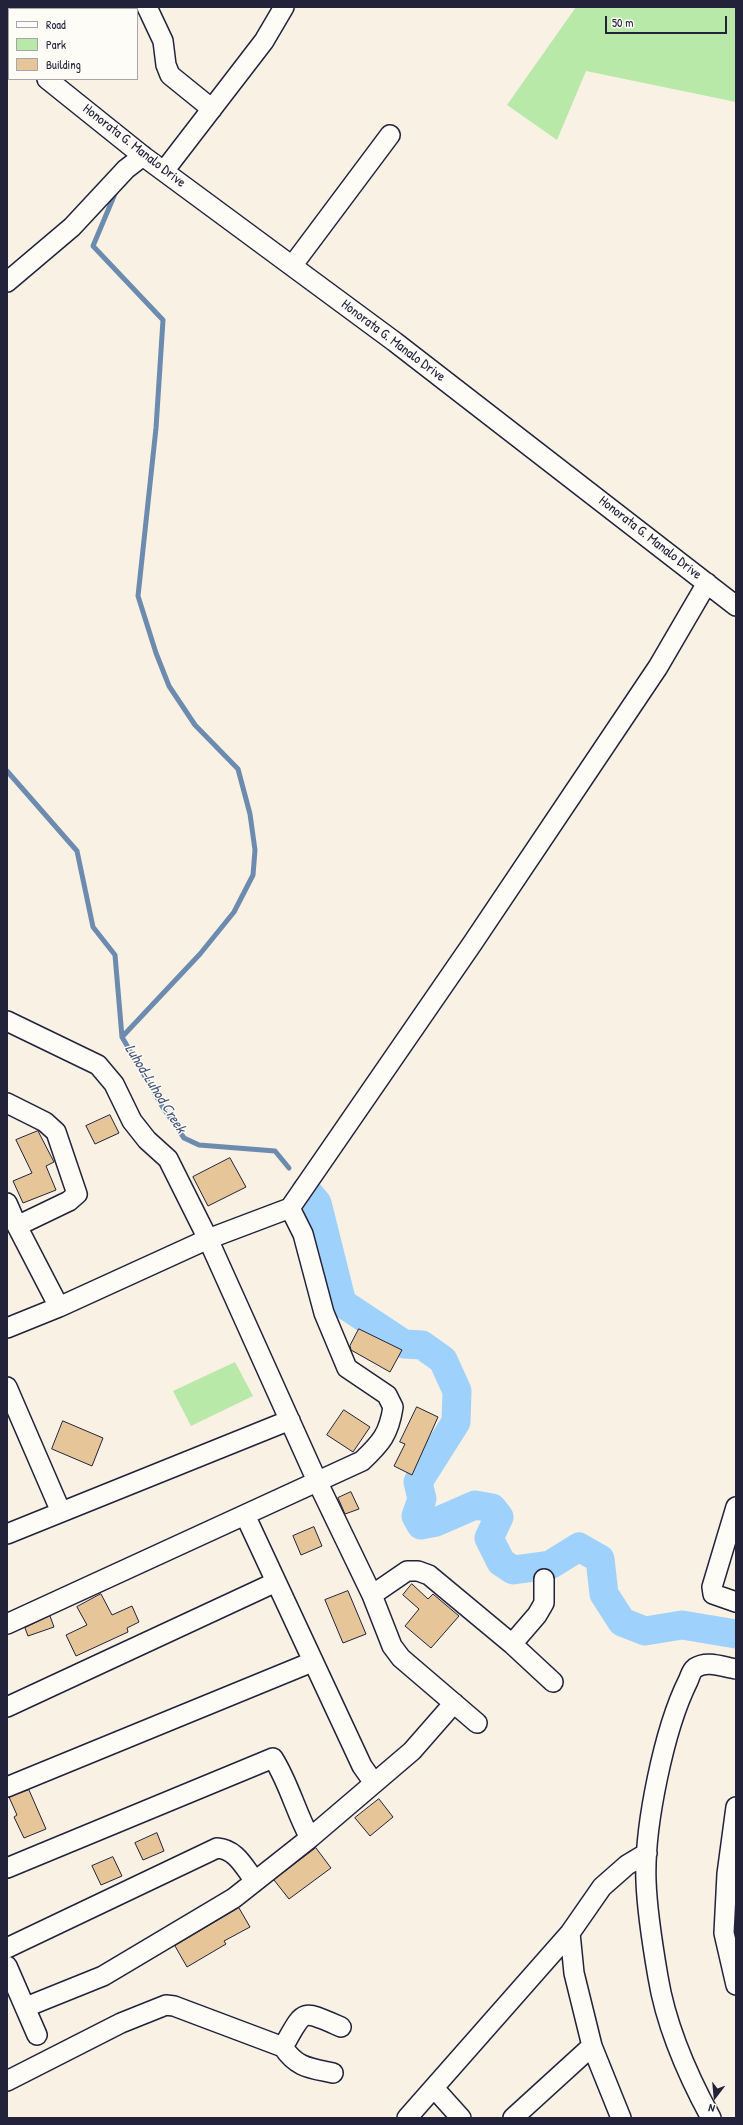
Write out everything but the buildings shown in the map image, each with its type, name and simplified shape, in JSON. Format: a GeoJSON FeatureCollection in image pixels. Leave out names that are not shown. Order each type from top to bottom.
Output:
{"type":"FeatureCollection","features":[{"type":"Feature","properties":{"kind":"street"},"geometry":{"type":"LineString","coordinates":[[147,7],[163,41],[166,65],[170,75],[212,109]]}},
{"type":"Feature","properties":{"kind":"street"},"geometry":{"type":"LineString","coordinates":[[164,171],[264,41],[284,7]]}},
{"type":"Feature","properties":{"kind":"street","name":"Honorata G. Manalo Drive"},"geometry":{"type":"LineString","coordinates":[[49,80],[142,156],[395,342],[736,606]]}},
{"type":"Feature","properties":{"kind":"street"},"geometry":{"type":"LineString","coordinates":[[292,266],[390,135]]}},
{"type":"Feature","properties":{"kind":"street"},"geometry":{"type":"LineString","coordinates":[[7,282],[72,227],[126,169],[142,156]]}},
{"type":"Feature","properties":{"kind":"street"},"geometry":{"type":"LineString","coordinates":[[7,1328],[59,1307],[208,1239],[290,1208],[472,944],[649,680],[707,583]]}},
{"type":"Feature","properties":{"kind":"street"},"geometry":{"type":"LineString","coordinates":[[7,1021],[98,1065],[105,1072],[132,1121],[147,1140],[168,1159],[208,1239],[317,1482],[372,1595],[392,1646],[401,1658],[477,1723]]}},
{"type":"Feature","properties":{"kind":"street"},"geometry":{"type":"LineString","coordinates":[[7,1103],[45,1122],[56,1132],[77,1194],[70,1201],[16,1226]]}},
{"type":"Feature","properties":{"kind":"street"},"geometry":{"type":"LineString","coordinates":[[7,1203],[16,1226],[59,1307]]}},
{"type":"Feature","properties":{"kind":"street"},"geometry":{"type":"LineString","coordinates":[[7,1624],[362,1461],[381,1443],[391,1422],[393,1407],[386,1395],[347,1368],[324,1313],[303,1234],[290,1208]]}},
{"type":"Feature","properties":{"kind":"street"},"geometry":{"type":"LineString","coordinates":[[7,1387],[61,1512]]}},
{"type":"Feature","properties":{"kind":"street"},"geometry":{"type":"LineString","coordinates":[[7,1534],[290,1420]]}},
{"type":"Feature","properties":{"kind":"street"},"geometry":{"type":"LineString","coordinates":[[736,1507],[733,1529],[712,1587],[713,1594],[736,1602]]}},
{"type":"Feature","properties":{"kind":"street"},"geometry":{"type":"LineString","coordinates":[[245,1515],[312,1662],[362,1766],[374,1783]]}},
{"type":"Feature","properties":{"kind":"street"},"geometry":{"type":"LineString","coordinates":[[372,1595],[407,1571],[418,1571],[430,1575],[512,1644],[553,1682]]}},
{"type":"Feature","properties":{"kind":"street"},"geometry":{"type":"LineString","coordinates":[[512,1644],[537,1615],[544,1603],[544,1579]]}},
{"type":"Feature","properties":{"kind":"street"},"geometry":{"type":"LineString","coordinates":[[7,1707],[276,1582]]}},
{"type":"Feature","properties":{"kind":"street"},"geometry":{"type":"LineString","coordinates":[[7,1787],[312,1662]]}},
{"type":"Feature","properties":{"kind":"street"},"geometry":{"type":"LineString","coordinates":[[711,2118],[696,2090],[680,2052],[667,2013],[658,1978],[646,1881],[647,1853],[652,1809],[665,1745],[681,1694],[694,1669],[702,1665],[712,1664],[736,1669]]}},
{"type":"Feature","properties":{"kind":"street"},"geometry":{"type":"LineString","coordinates":[[26,2007],[103,1976],[234,1898],[310,1838],[412,1751],[454,1703]]}},
{"type":"Feature","properties":{"kind":"street"},"geometry":{"type":"LineString","coordinates":[[7,1868],[273,1758],[281,1771],[299,1817],[310,1838]]}},
{"type":"Feature","properties":{"kind":"street"},"geometry":{"type":"LineString","coordinates":[[736,1807],[726,1874],[724,1933],[736,1985]]}},
{"type":"Feature","properties":{"kind":"street"},"geometry":{"type":"LineString","coordinates":[[7,1948],[217,1848],[226,1848],[233,1853],[255,1881]]}},
{"type":"Feature","properties":{"kind":"street"},"geometry":{"type":"LineString","coordinates":[[407,2118],[570,1933],[602,1887],[627,1865],[647,1853]]}},
{"type":"Feature","properties":{"kind":"street"},"geometry":{"type":"LineString","coordinates":[[570,1933],[574,1973],[592,2046],[621,2118]]}},
{"type":"Feature","properties":{"kind":"street"},"geometry":{"type":"LineString","coordinates":[[7,1966],[37,2035]]}},
{"type":"Feature","properties":{"kind":"street"},"geometry":{"type":"LineString","coordinates":[[7,2081],[121,2024],[166,2005],[174,2006],[284,2047],[291,2058],[299,2064],[333,2073]]}},
{"type":"Feature","properties":{"kind":"street"},"geometry":{"type":"LineString","coordinates":[[284,2047],[299,2020],[305,2015],[312,2014],[341,2027]]}},
{"type":"Feature","properties":{"kind":"street"},"geometry":{"type":"LineString","coordinates":[[513,2118],[592,2046]]}},
{"type":"Feature","properties":{"kind":"street"},"geometry":{"type":"LineString","coordinates":[[434,2088],[461,2118]]}},
{"type":"Feature","properties":{"kind":"green space"},"geometry":{"type":"Polygon","coordinates":[[[576,7],[736,7],[736,102],[586,71],[557,140],[507,105],[576,7]]]}},
{"type":"Feature","properties":{"kind":"green space"},"geometry":{"type":"Polygon","coordinates":[[[235,1362],[253,1396],[191,1426],[173,1391],[235,1362]]]}},
{"type":"Feature","properties":{"kind":"waterway"},"geometry":{"type":"LineString","coordinates":[[117,189],[93,246],[163,320],[156,428],[138,596],[156,653],[169,686],[195,725],[238,769],[250,814],[255,850],[253,875],[234,912],[200,954],[122,1037]]}},
{"type":"Feature","properties":{"kind":"waterway","name":"Luhod-Luhod Creek"},"geometry":{"type":"LineString","coordinates":[[7,771],[77,851],[93,927],[115,955],[122,1037],[162,1106],[184,1138],[199,1145],[275,1151],[289,1168]]}},
{"type":"Feature","properties":{"kind":"waterway","name":"Luhod-Luhod Creek"},"geometry":{"type":"LineString","coordinates":[[306,1190],[317,1203],[342,1303],[404,1344],[422,1345],[443,1360],[457,1391],[456,1422],[418,1482],[422,1499],[416,1516],[421,1525],[436,1522],[475,1505],[492,1508],[499,1517],[489,1538],[501,1562],[513,1570],[550,1565],[579,1547],[600,1559],[604,1594],[622,1622],[645,1631],[682,1625],[736,1634]]}}]}
